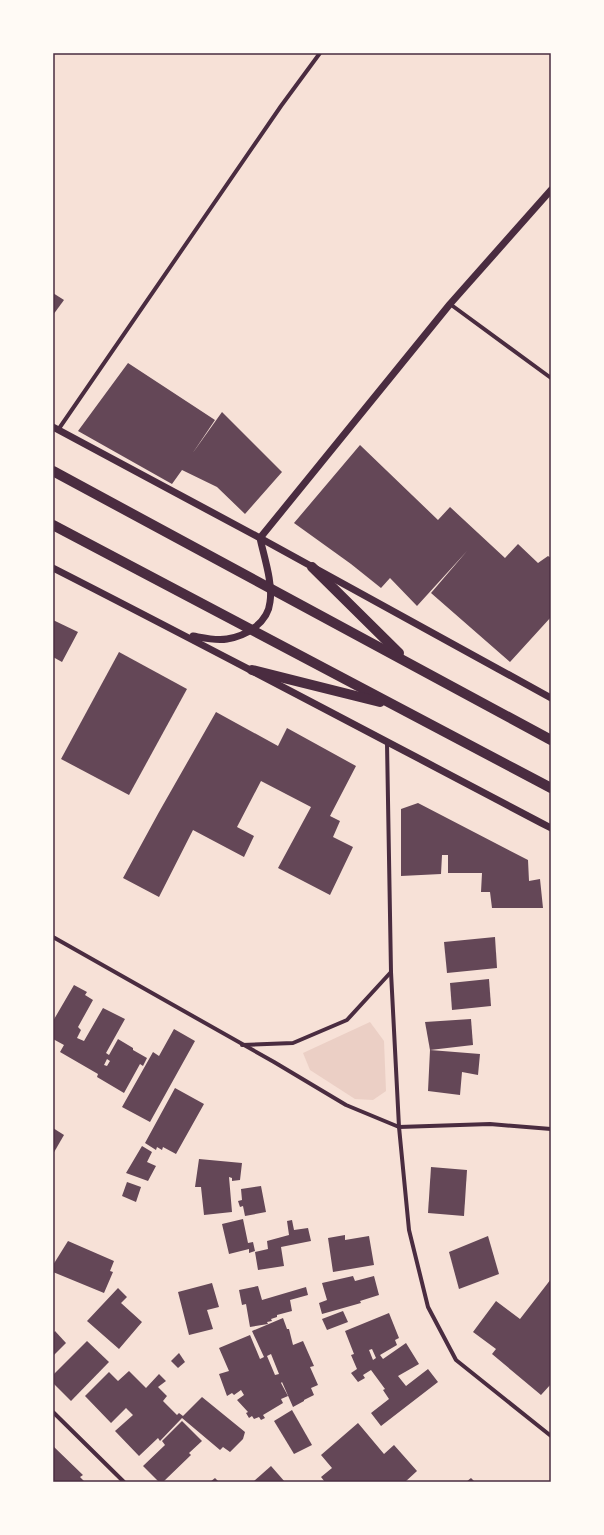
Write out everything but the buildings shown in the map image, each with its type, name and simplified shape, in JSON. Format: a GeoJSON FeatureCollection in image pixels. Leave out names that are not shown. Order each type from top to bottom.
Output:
{"type":"FeatureCollection","features":[{"type":"Feature","properties":{"kind":"main road"},"geometry":{"type":"LineString","coordinates":[[53,471],[551,740]]}},
{"type":"Feature","properties":{"kind":"main road"},"geometry":{"type":"LineString","coordinates":[[53,525],[551,788]]}},
{"type":"Feature","properties":{"kind":"main road"},"geometry":{"type":"LineString","coordinates":[[312,568],[407,662]]}},
{"type":"Feature","properties":{"kind":"main road"},"geometry":{"type":"LineString","coordinates":[[252,670],[396,706]]}},
{"type":"Feature","properties":{"kind":"street"},"geometry":{"type":"LineString","coordinates":[[320,53],[55,428],[260,538],[312,568],[551,698]]}},
{"type":"Feature","properties":{"kind":"street"},"geometry":{"type":"LineString","coordinates":[[260,538],[450,304],[551,190]]}},
{"type":"Feature","properties":{"kind":"street"},"geometry":{"type":"LineString","coordinates":[[450,304],[551,378]]}},
{"type":"Feature","properties":{"kind":"street"},"geometry":{"type":"LineString","coordinates":[[186,635],[226,640],[251,630],[260,623],[267,614],[270,602],[270,588],[260,538]]}},
{"type":"Feature","properties":{"kind":"street"},"geometry":{"type":"LineString","coordinates":[[53,568],[186,635],[387,743],[551,828]]}},
{"type":"Feature","properties":{"kind":"street"},"geometry":{"type":"LineString","coordinates":[[387,743],[391,972],[399,1127],[409,1230],[428,1307],[456,1360],[551,1436]]}},
{"type":"Feature","properties":{"kind":"street"},"geometry":{"type":"LineString","coordinates":[[53,937],[346,1105],[399,1127],[490,1124],[551,1129]]}},
{"type":"Feature","properties":{"kind":"street"},"geometry":{"type":"LineString","coordinates":[[242,1045],[293,1043],[348,1020],[391,972]]}},
{"type":"Feature","properties":{"kind":"street"},"geometry":{"type":"LineString","coordinates":[[53,1412],[124,1482]]}},
{"type":"Feature","properties":{"kind":"shaded area"},"geometry":{"type":"Polygon","coordinates":[[[370,1022],[384,1041],[386,1091],[373,1100],[355,1099],[310,1070],[303,1053],[370,1022]]]}}]}
